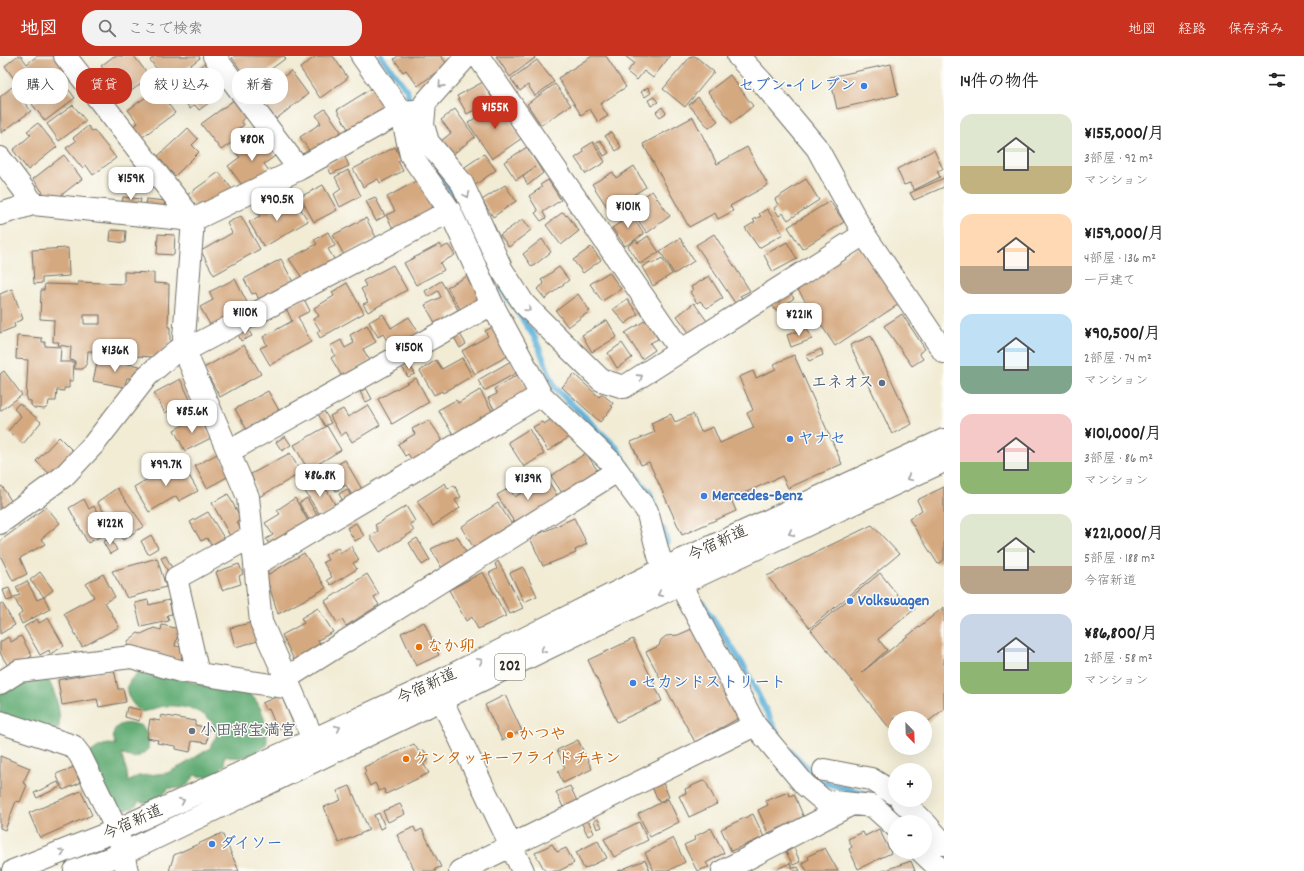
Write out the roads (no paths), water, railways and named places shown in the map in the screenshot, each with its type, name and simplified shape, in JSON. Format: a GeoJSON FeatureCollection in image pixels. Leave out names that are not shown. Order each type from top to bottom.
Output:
{"type":"FeatureCollection","features":[{"type":"Feature","properties":{"kind":"main road"},"geometry":{"type":"LineString","coordinates":[[65,56],[193,220],[184,338],[186,350],[189,361],[230,451],[248,497],[261,622],[314,739]]}},
{"type":"Feature","properties":{"kind":"main road"},"geometry":{"type":"LineString","coordinates":[[214,56],[299,169]]}},
{"type":"Feature","properties":{"kind":"main road"},"geometry":{"type":"LineString","coordinates":[[362,56],[401,112],[450,211],[492,304],[541,395],[612,462],[647,511],[659,556],[665,568]]}},
{"type":"Feature","properties":{"kind":"main road"},"geometry":{"type":"LineString","coordinates":[[420,149],[425,103],[467,56]]}},
{"type":"Feature","properties":{"kind":"main road"},"geometry":{"type":"LineString","coordinates":[[478,56],[680,350]]}},
{"type":"Feature","properties":{"kind":"main road"},"geometry":{"type":"LineString","coordinates":[[738,56],[817,148],[864,234],[944,352]]}},
{"type":"Feature","properties":{"kind":"main road"},"geometry":{"type":"LineString","coordinates":[[0,214],[32,204],[193,220],[299,169],[401,112],[424,110]]}},
{"type":"Feature","properties":{"kind":"main road"},"geometry":{"type":"LineString","coordinates":[[420,149],[462,183],[502,270],[524,304],[601,380],[624,387],[864,234]]}},
{"type":"Feature","properties":{"kind":"main road"},"geometry":{"type":"LineString","coordinates":[[0,158],[24,190],[32,204]]}},
{"type":"Feature","properties":{"kind":"main road"},"geometry":{"type":"LineString","coordinates":[[0,523],[64,476],[94,444],[147,376],[176,351],[186,350],[450,211]]}},
{"type":"Feature","properties":{"kind":"main road"},"geometry":{"type":"LineString","coordinates":[[230,451],[492,304]]}},
{"type":"Feature","properties":{"kind":"main road"},"geometry":{"type":"LineString","coordinates":[[255,565],[541,395]]}},
{"type":"Feature","properties":{"kind":"main road","name":"今宿新道"},"geometry":{"type":"LineString","coordinates":[[75,871],[125,862],[665,568],[944,440]]}},
{"type":"Feature","properties":{"kind":"main road","name":"今宿新道"},"geometry":{"type":"LineString","coordinates":[[13,871],[118,830],[314,739],[438,692],[680,584],[944,461]]}},
{"type":"Feature","properties":{"kind":"main road"},"geometry":{"type":"LineString","coordinates":[[0,683],[18,671],[131,657],[180,672],[288,683],[617,471]]}},
{"type":"Feature","properties":{"kind":"main road"},"geometry":{"type":"LineString","coordinates":[[198,674],[176,578],[252,536]]}},
{"type":"Feature","properties":{"kind":"main road"},"geometry":{"type":"LineString","coordinates":[[680,584],[755,725],[805,785],[824,801],[874,806],[888,819]]}},
{"type":"Feature","properties":{"kind":"main road"},"geometry":{"type":"LineString","coordinates":[[438,692],[523,871]]}},
{"type":"Feature","properties":{"kind":"main road"},"geometry":{"type":"LineString","coordinates":[[0,722],[73,746],[80,756],[118,830],[125,862]]}},
{"type":"Feature","properties":{"kind":"main road"},"geometry":{"type":"LineString","coordinates":[[460,871],[755,725]]}},
{"type":"Feature","properties":{"kind":"main road"},"geometry":{"type":"LineString","coordinates":[[824,770],[871,780],[888,790]]}},
{"type":"Feature","properties":{"kind":"main road"},"geometry":{"type":"LineString","coordinates":[[723,871],[852,804]]}},
{"type":"Feature","properties":{"kind":"main road"},"geometry":{"type":"LineString","coordinates":[[908,807],[916,815]]}},
{"type":"Feature","properties":{"kind":"main road"},"geometry":{"type":"LineString","coordinates":[[932,831],[944,844]]}},
{"type":"Feature","properties":{"kind":"main road"},"geometry":{"type":"LineString","coordinates":[[929,859],[942,871]]}},
{"type":"Feature","properties":{"kind":"waterway"},"geometry":{"type":"LineString","coordinates":[[381,56],[407,90],[410,107]]}},
{"type":"Feature","properties":{"kind":"waterway"},"geometry":{"type":"LineString","coordinates":[[435,166],[455,196],[490,269]]}},
{"type":"Feature","properties":{"kind":"waterway"},"geometry":{"type":"LineString","coordinates":[[502,289],[535,338],[555,388],[617,448],[628,467],[650,493],[655,507]]}},
{"type":"Feature","properties":{"kind":"waterway"},"geometry":{"type":"LineString","coordinates":[[663,529],[667,542]]}},
{"type":"Feature","properties":{"kind":"waterway"},"geometry":{"type":"LineString","coordinates":[[702,602],[745,668],[782,743]]}},
{"type":"Feature","properties":{"kind":"waterway"},"geometry":{"type":"LineString","coordinates":[[790,751],[822,782],[886,799]]}},
{"type":"Feature","properties":{"kind":"place","name":"セブン-イレブン"},"geometry":{"type":"Point","coordinates":[864,86]}},
{"type":"Feature","properties":{"kind":"place","name":"エネオス"},"geometry":{"type":"Point","coordinates":[882,383]}},
{"type":"Feature","properties":{"kind":"place","name":"ヤナセ"},"geometry":{"type":"Point","coordinates":[790,439]}},
{"type":"Feature","properties":{"kind":"place","name":"Mercedes-Benz"},"geometry":{"type":"Point","coordinates":[704,496]}},
{"type":"Feature","properties":{"kind":"place","name":"Volkswagen"},"geometry":{"type":"Point","coordinates":[850,601]}},
{"type":"Feature","properties":{"kind":"place","name":"なか卯"},"geometry":{"type":"Point","coordinates":[419,647]}},
{"type":"Feature","properties":{"kind":"place","name":"セカンドストリート"},"geometry":{"type":"Point","coordinates":[633,683]}},
{"type":"Feature","properties":{"kind":"place","name":"小田部宝満宮"},"geometry":{"type":"Point","coordinates":[192,731]}},
{"type":"Feature","properties":{"kind":"place","name":"かつや"},"geometry":{"type":"Point","coordinates":[510,735]}},
{"type":"Feature","properties":{"kind":"place","name":"ケンタッキーフライドチキン"},"geometry":{"type":"Point","coordinates":[406,759]}},
{"type":"Feature","properties":{"kind":"place","name":"ダイソー"},"geometry":{"type":"Point","coordinates":[212,844]}}]}
